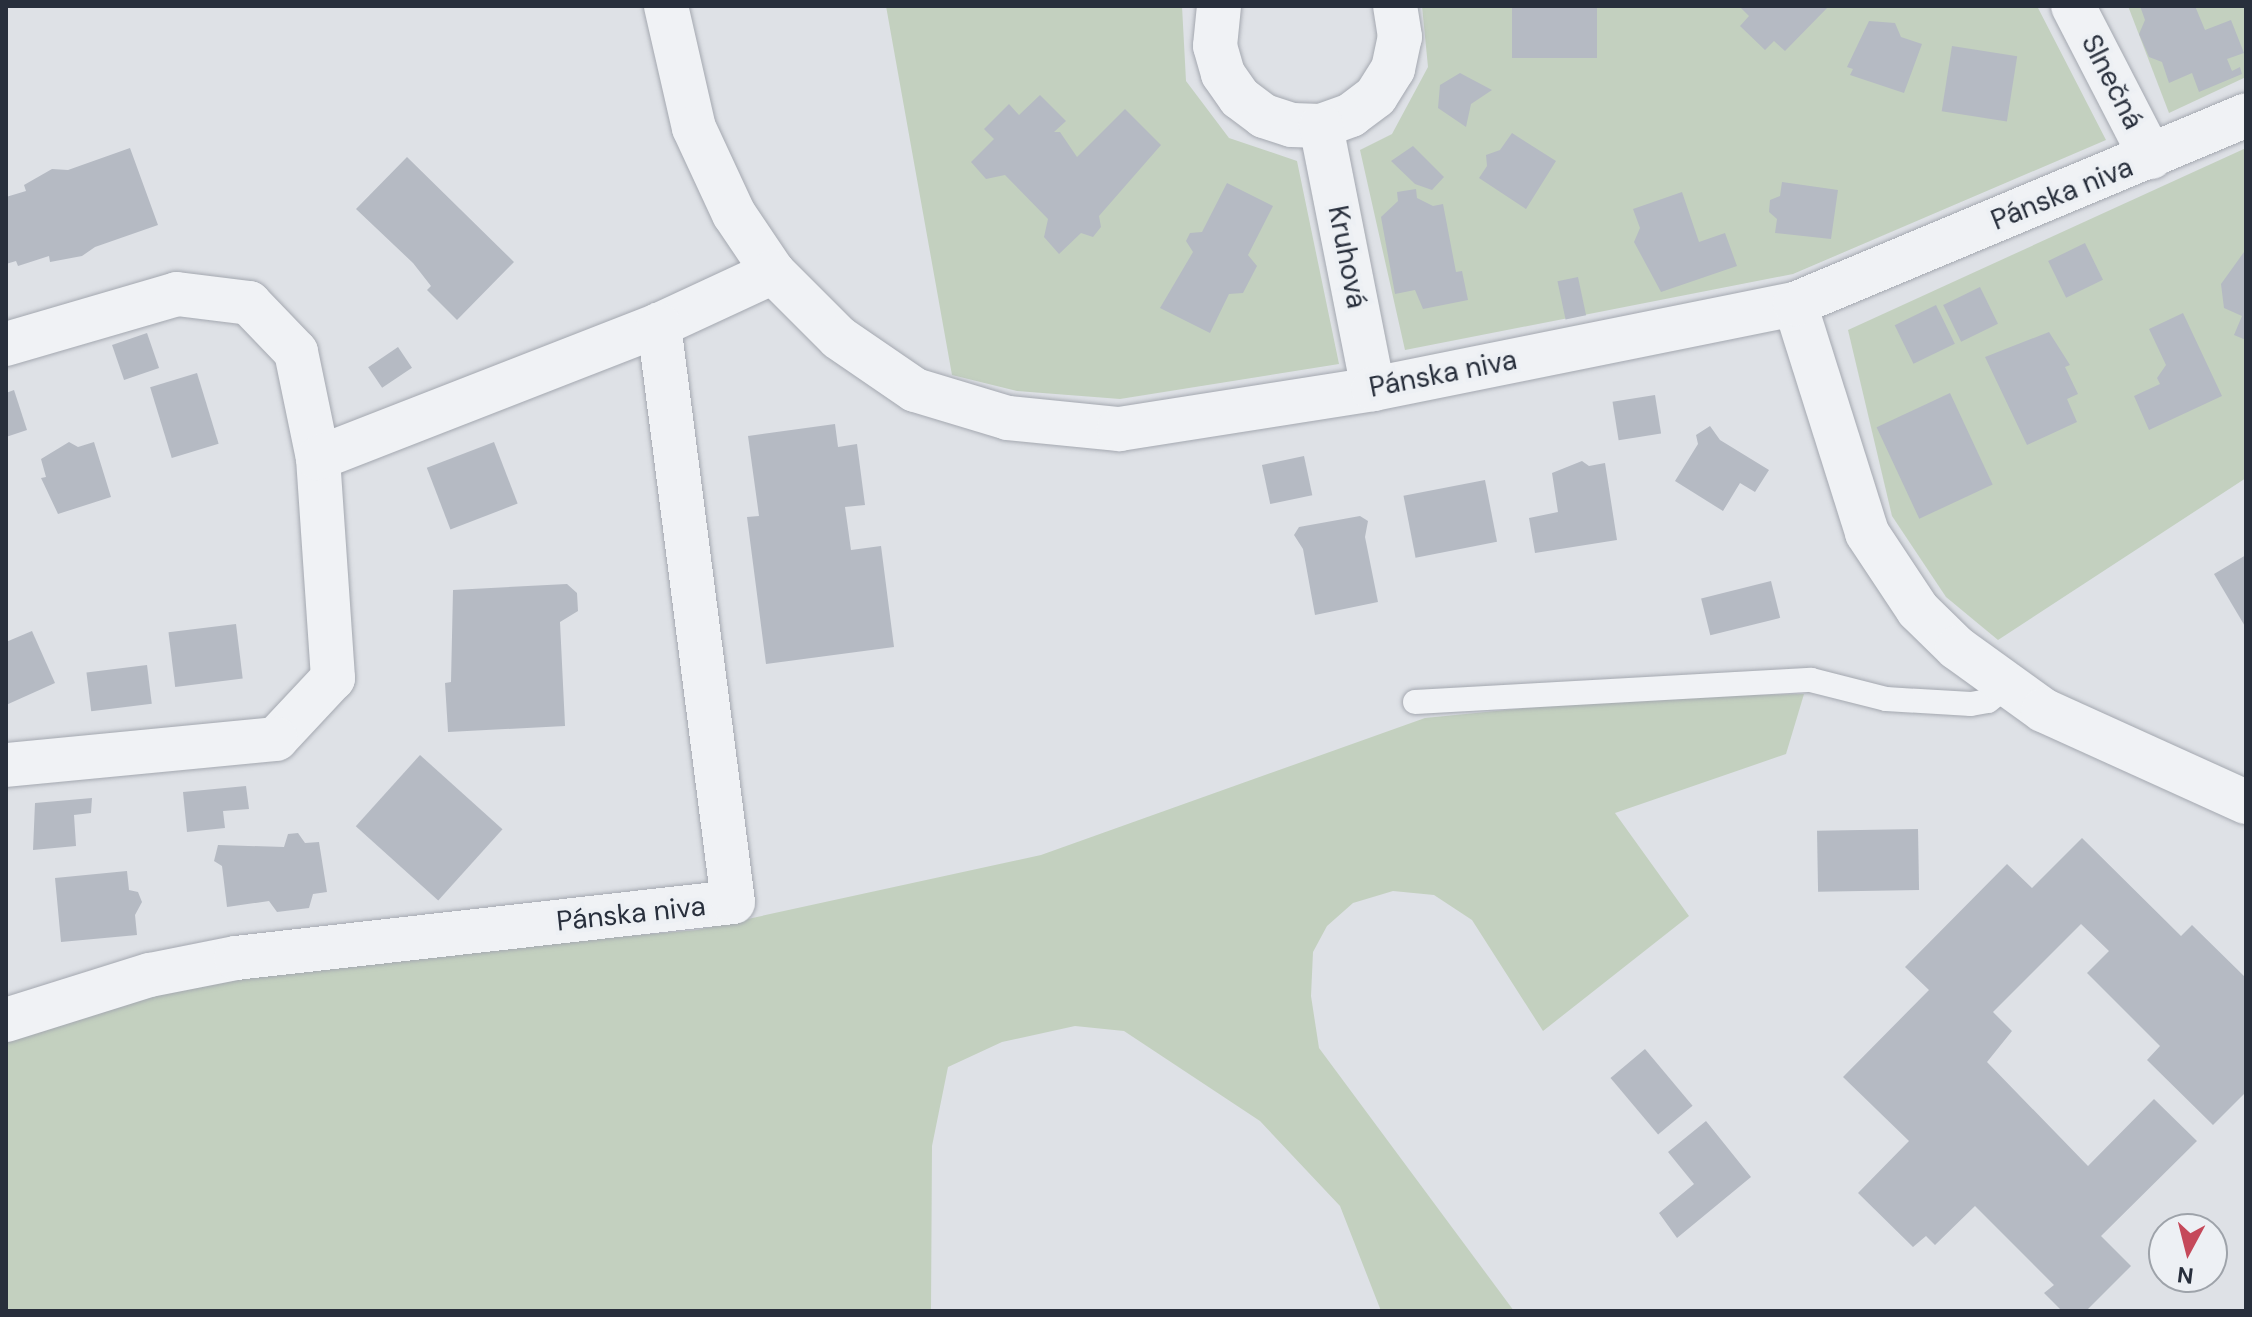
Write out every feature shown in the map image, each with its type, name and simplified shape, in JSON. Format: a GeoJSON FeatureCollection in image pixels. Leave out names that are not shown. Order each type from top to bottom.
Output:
{"type":"FeatureCollection","features":[{"type":"Feature","properties":{"kind":"street","name":"Pánska niva"},"geometry":{"type":"LineString","coordinates":[[666,6],[693,125],[734,214],[773,272],[839,338],[915,390],[1008,418],[1119,429],[1373,389],[1795,304],[2246,115]]}},
{"type":"Feature","properties":{"kind":"street"},"geometry":{"type":"LineString","coordinates":[[1219,6],[1215,46],[1223,74],[1240,98],[1264,116],[1292,125],[1321,126],[1351,115],[1376,96],[1393,69],[1400,37],[1395,6]]}},
{"type":"Feature","properties":{"kind":"street","name":"Slnečná"},"geometry":{"type":"LineString","coordinates":[[2073,6],[2151,157]]}},
{"type":"Feature","properties":{"kind":"street","name":"Kruhová"},"geometry":{"type":"LineString","coordinates":[[1321,126],[1373,389]]}},
{"type":"Feature","properties":{"kind":"street"},"geometry":{"type":"LineString","coordinates":[[318,458],[659,325],[773,272]]}},
{"type":"Feature","properties":{"kind":"street"},"geometry":{"type":"LineString","coordinates":[[6,344],[177,294],[249,303],[296,352],[318,458],[333,678],[276,739],[6,765]]}},
{"type":"Feature","properties":{"kind":"street"},"geometry":{"type":"LineString","coordinates":[[1795,304],[1867,533],[1918,610],[2007,686],[2043,710],[2246,802]]}},
{"type":"Feature","properties":{"kind":"street","name":"Pánska niva"},"geometry":{"type":"LineString","coordinates":[[6,1020],[150,975],[236,958],[733,902],[659,325]]}},
{"type":"Feature","properties":{"kind":"lane"},"geometry":{"type":"LineString","coordinates":[[1415,702],[1811,680],[1886,699],[1971,704],[1988,701],[2007,686]]}},
{"type":"Feature","properties":{"kind":"green space"},"geometry":{"type":"Polygon","coordinates":[[[886,6],[1182,6],[1186,81],[1229,138],[1297,161],[1339,364],[1120,399],[1017,391],[952,375],[886,6]]]}},
{"type":"Feature","properties":{"kind":"green space"},"geometry":{"type":"Polygon","coordinates":[[[1422,6],[2037,6],[2106,140],[1793,274],[1405,350],[1360,150],[1392,134],[1428,67],[1422,6]]]}},
{"type":"Feature","properties":{"kind":"green space"},"geometry":{"type":"Polygon","coordinates":[[[2128,6],[2246,6],[2246,77],[2169,113],[2128,6]]]}},
{"type":"Feature","properties":{"kind":"green space"},"geometry":{"type":"Polygon","coordinates":[[[2246,148],[2246,478],[1998,640],[1946,597],[1892,516],[1848,330],[2246,148]]]}},
{"type":"Feature","properties":{"kind":"green space"},"geometry":{"type":"Polygon","coordinates":[[[1804,694],[1786,754],[1615,813],[1689,916],[1543,1031],[1472,920],[1434,895],[1393,891],[1353,903],[1327,926],[1313,952],[1311,996],[1319,1048],[1514,1311],[1381,1311],[1340,1206],[1260,1121],[1124,1031],[1075,1026],[1002,1042],[948,1067],[932,1146],[931,1311],[6,1311],[6,1042],[217,972],[697,930],[1041,855],[1425,718],[1637,697],[1804,694]]]}},
{"type":"Feature","properties":{"kind":"building"},"geometry":{"type":"Polygon","coordinates":[[[1512,6],[1597,6],[1597,58],[1512,58],[1512,6]]]}},
{"type":"Feature","properties":{"kind":"building"},"geometry":{"type":"Polygon","coordinates":[[[1739,6],[1829,6],[1785,51],[1774,41],[1765,50],[1740,26],[1749,16],[1739,6]]]}},
{"type":"Feature","properties":{"kind":"building"},"geometry":{"type":"Polygon","coordinates":[[[2140,6],[2195,6],[2205,30],[2231,20],[2244,53],[2227,59],[2232,71],[2240,67],[2242,74],[2199,92],[2192,73],[2169,83],[2162,62],[2149,57],[2139,34],[2145,20],[2140,6]]]}},
{"type":"Feature","properties":{"kind":"building"},"geometry":{"type":"Polygon","coordinates":[[[1869,21],[1895,23],[1901,37],[1922,44],[1904,93],[1850,75],[1853,69],[1847,67],[1869,21]]]}},
{"type":"Feature","properties":{"kind":"building"},"geometry":{"type":"Polygon","coordinates":[[[1952,46],[2017,56],[2007,122],[1942,111],[1952,46]]]}},
{"type":"Feature","properties":{"kind":"building"},"geometry":{"type":"Polygon","coordinates":[[[1460,73],[1492,90],[1471,104],[1466,127],[1438,108],[1440,85],[1460,73]]]}},
{"type":"Feature","properties":{"kind":"building"},"geometry":{"type":"Polygon","coordinates":[[[1040,95],[1066,121],[1054,132],[1060,132],[1077,157],[1125,109],[1161,145],[1099,216],[1101,227],[1093,237],[1081,233],[1059,254],[1044,237],[1048,219],[1005,175],[986,179],[971,162],[994,139],[984,129],[1009,104],[1019,115],[1040,95]]]}},
{"type":"Feature","properties":{"kind":"building"},"geometry":{"type":"Polygon","coordinates":[[[1512,133],[1556,161],[1526,209],[1479,178],[1487,166],[1486,155],[1500,150],[1512,133]]]}},
{"type":"Feature","properties":{"kind":"building"},"geometry":{"type":"Polygon","coordinates":[[[1413,146],[1444,177],[1432,190],[1415,184],[1391,161],[1413,146]]]}},
{"type":"Feature","properties":{"kind":"building"},"geometry":{"type":"Polygon","coordinates":[[[130,148],[158,225],[95,247],[82,256],[50,262],[49,256],[18,266],[16,261],[6,264],[6,197],[26,191],[24,185],[52,169],[68,170],[130,148]]]}},
{"type":"Feature","properties":{"kind":"building"},"geometry":{"type":"Polygon","coordinates":[[[407,157],[514,262],[457,320],[427,290],[431,286],[413,263],[356,209],[407,157]]]}},
{"type":"Feature","properties":{"kind":"building"},"geometry":{"type":"Polygon","coordinates":[[[1782,182],[1838,190],[1831,239],[1775,233],[1777,219],[1769,212],[1770,200],[1780,196],[1782,182]]]}},
{"type":"Feature","properties":{"kind":"building"},"geometry":{"type":"Polygon","coordinates":[[[1227,183],[1273,206],[1248,255],[1257,266],[1243,293],[1229,294],[1210,333],[1160,308],[1193,252],[1186,241],[1190,233],[1202,232],[1227,183]]]}},
{"type":"Feature","properties":{"kind":"building"},"geometry":{"type":"Polygon","coordinates":[[[1416,189],[1417,198],[1433,206],[1443,204],[1456,272],[1462,271],[1468,300],[1423,309],[1415,290],[1395,294],[1381,217],[1398,201],[1397,192],[1416,189]]]}},
{"type":"Feature","properties":{"kind":"building"},"geometry":{"type":"Polygon","coordinates":[[[1682,192],[1699,242],[1725,233],[1737,266],[1661,292],[1634,242],[1640,228],[1633,209],[1682,192]]]}},
{"type":"Feature","properties":{"kind":"building"},"geometry":{"type":"Polygon","coordinates":[[[2085,243],[2103,280],[2066,298],[2048,261],[2085,243]]]}},
{"type":"Feature","properties":{"kind":"building"},"geometry":{"type":"Polygon","coordinates":[[[2244,252],[2246,340],[2234,335],[2242,316],[2224,308],[2221,284],[2244,252]]]}},
{"type":"Feature","properties":{"kind":"building"},"geometry":{"type":"Polygon","coordinates":[[[1578,277],[1586,315],[1566,320],[1557,281],[1578,277]]]}},
{"type":"Feature","properties":{"kind":"building"},"geometry":{"type":"Polygon","coordinates":[[[1980,287],[1998,324],[1961,342],[1943,305],[1980,287]]]}},
{"type":"Feature","properties":{"kind":"building"},"geometry":{"type":"Polygon","coordinates":[[[1936,305],[1955,344],[1914,364],[1895,325],[1936,305]]]}},
{"type":"Feature","properties":{"kind":"building"},"geometry":{"type":"Polygon","coordinates":[[[2183,313],[2222,396],[2149,430],[2134,396],[2160,384],[2157,378],[2166,365],[2149,329],[2183,313]]]}},
{"type":"Feature","properties":{"kind":"building"},"geometry":{"type":"Polygon","coordinates":[[[2049,332],[2070,365],[2065,367],[2078,394],[2067,399],[2077,422],[2027,445],[1985,357],[2049,332]]]}},
{"type":"Feature","properties":{"kind":"building"},"geometry":{"type":"Polygon","coordinates":[[[147,333],[159,368],[124,380],[112,345],[147,333]]]}},
{"type":"Feature","properties":{"kind":"building"},"geometry":{"type":"Polygon","coordinates":[[[398,347],[412,368],[382,388],[368,367],[398,347]]]}},
{"type":"Feature","properties":{"kind":"building"},"geometry":{"type":"Polygon","coordinates":[[[197,373],[219,444],[172,458],[150,387],[197,373]]]}},
{"type":"Feature","properties":{"kind":"building"},"geometry":{"type":"Polygon","coordinates":[[[14,390],[27,430],[6,437],[6,393],[14,390]]]}},
{"type":"Feature","properties":{"kind":"building"},"geometry":{"type":"Polygon","coordinates":[[[1950,393],[1993,485],[1919,519],[1877,427],[1950,393]]]}},
{"type":"Feature","properties":{"kind":"building"},"geometry":{"type":"Polygon","coordinates":[[[1655,395],[1661,434],[1619,440],[1613,402],[1655,395]]]}},
{"type":"Feature","properties":{"kind":"building"},"geometry":{"type":"Polygon","coordinates":[[[835,424],[838,447],[857,444],[865,505],[845,507],[851,550],[881,546],[894,647],[766,664],[747,517],[759,516],[748,436],[835,424]]]}},
{"type":"Feature","properties":{"kind":"building"},"geometry":{"type":"Polygon","coordinates":[[[1710,426],[1720,440],[1769,470],[1755,492],[1740,483],[1723,511],[1675,481],[1698,444],[1696,435],[1710,426]]]}},
{"type":"Feature","properties":{"kind":"building"},"geometry":{"type":"Polygon","coordinates":[[[69,442],[78,447],[94,442],[111,497],[58,514],[41,478],[46,477],[41,459],[69,442]]]}},
{"type":"Feature","properties":{"kind":"building"},"geometry":{"type":"Polygon","coordinates":[[[494,442],[518,504],[450,529],[427,468],[494,442]]]}},
{"type":"Feature","properties":{"kind":"building"},"geometry":{"type":"Polygon","coordinates":[[[1304,456],[1312,495],[1270,504],[1262,465],[1304,456]]]}},
{"type":"Feature","properties":{"kind":"building"},"geometry":{"type":"Polygon","coordinates":[[[1582,461],[1589,466],[1605,463],[1617,540],[1535,553],[1529,518],[1558,512],[1552,473],[1582,461]]]}},
{"type":"Feature","properties":{"kind":"building"},"geometry":{"type":"Polygon","coordinates":[[[1485,480],[1497,542],[1416,558],[1404,496],[1485,480]]]}},
{"type":"Feature","properties":{"kind":"building"},"geometry":{"type":"Polygon","coordinates":[[[1360,516],[1368,521],[1365,537],[1378,602],[1315,615],[1303,549],[1294,535],[1299,527],[1360,516]]]}},
{"type":"Feature","properties":{"kind":"building"},"geometry":{"type":"Polygon","coordinates":[[[2246,555],[2246,628],[2214,574],[2246,555]]]}},
{"type":"Feature","properties":{"kind":"building"},"geometry":{"type":"Polygon","coordinates":[[[1771,581],[1780,618],[1710,635],[1701,598],[1771,581]]]}},
{"type":"Feature","properties":{"kind":"building"},"geometry":{"type":"Polygon","coordinates":[[[567,584],[577,593],[578,611],[560,622],[565,726],[448,732],[445,683],[451,682],[453,590],[567,584]]]}},
{"type":"Feature","properties":{"kind":"building"},"geometry":{"type":"Polygon","coordinates":[[[236,624],[243,679],[175,687],[169,632],[236,624]]]}},
{"type":"Feature","properties":{"kind":"building"},"geometry":{"type":"Polygon","coordinates":[[[32,631],[55,683],[6,705],[6,642],[32,631]]]}},
{"type":"Feature","properties":{"kind":"building"},"geometry":{"type":"Polygon","coordinates":[[[147,665],[152,704],[91,711],[86,672],[147,665]]]}},
{"type":"Feature","properties":{"kind":"building"},"geometry":{"type":"Polygon","coordinates":[[[420,755],[502,829],[438,901],[356,826],[420,755]]]}},
{"type":"Feature","properties":{"kind":"building"},"geometry":{"type":"Polygon","coordinates":[[[246,786],[249,809],[223,811],[225,828],[187,832],[183,792],[246,786]]]}},
{"type":"Feature","properties":{"kind":"building"},"geometry":{"type":"Polygon","coordinates":[[[92,798],[91,813],[74,815],[76,846],[33,850],[35,803],[92,798]]]}},
{"type":"Feature","properties":{"kind":"building"},"geometry":{"type":"Polygon","coordinates":[[[1918,829],[1919,890],[1818,892],[1817,831],[1918,829]]]}},
{"type":"Feature","properties":{"kind":"building"},"geometry":{"type":"Polygon","coordinates":[[[298,833],[305,843],[319,842],[327,892],[313,894],[309,908],[277,912],[269,901],[227,907],[222,866],[214,861],[218,845],[284,847],[288,834],[298,833]]]}},
{"type":"Feature","properties":{"kind":"building"},"geometry":{"type":"Polygon","coordinates":[[[2082,838],[2181,936],[2192,925],[2246,978],[2246,1092],[2213,1125],[2147,1060],[2160,1046],[2087,973],[2109,951],[2081,924],[1993,1012],[2012,1031],[1987,1062],[2088,1166],[2154,1099],[2197,1141],[2101,1236],[2131,1266],[2086,1311],[2062,1311],[2044,1293],[2054,1285],[1975,1206],[1935,1245],[1926,1236],[1913,1247],[1858,1193],[1909,1141],[1843,1077],[1929,990],[1905,967],[2007,864],[2032,888],[2082,838]]]}},
{"type":"Feature","properties":{"kind":"building"},"geometry":{"type":"Polygon","coordinates":[[[127,871],[129,890],[138,892],[142,902],[135,915],[137,935],[61,942],[55,878],[127,871]]]}},
{"type":"Feature","properties":{"kind":"building"},"geometry":{"type":"Polygon","coordinates":[[[1645,1049],[1693,1106],[1658,1135],[1611,1078],[1645,1049]]]}},
{"type":"Feature","properties":{"kind":"building"},"geometry":{"type":"Polygon","coordinates":[[[1706,1121],[1751,1177],[1677,1238],[1659,1213],[1694,1184],[1668,1152],[1706,1121]]]}}]}
